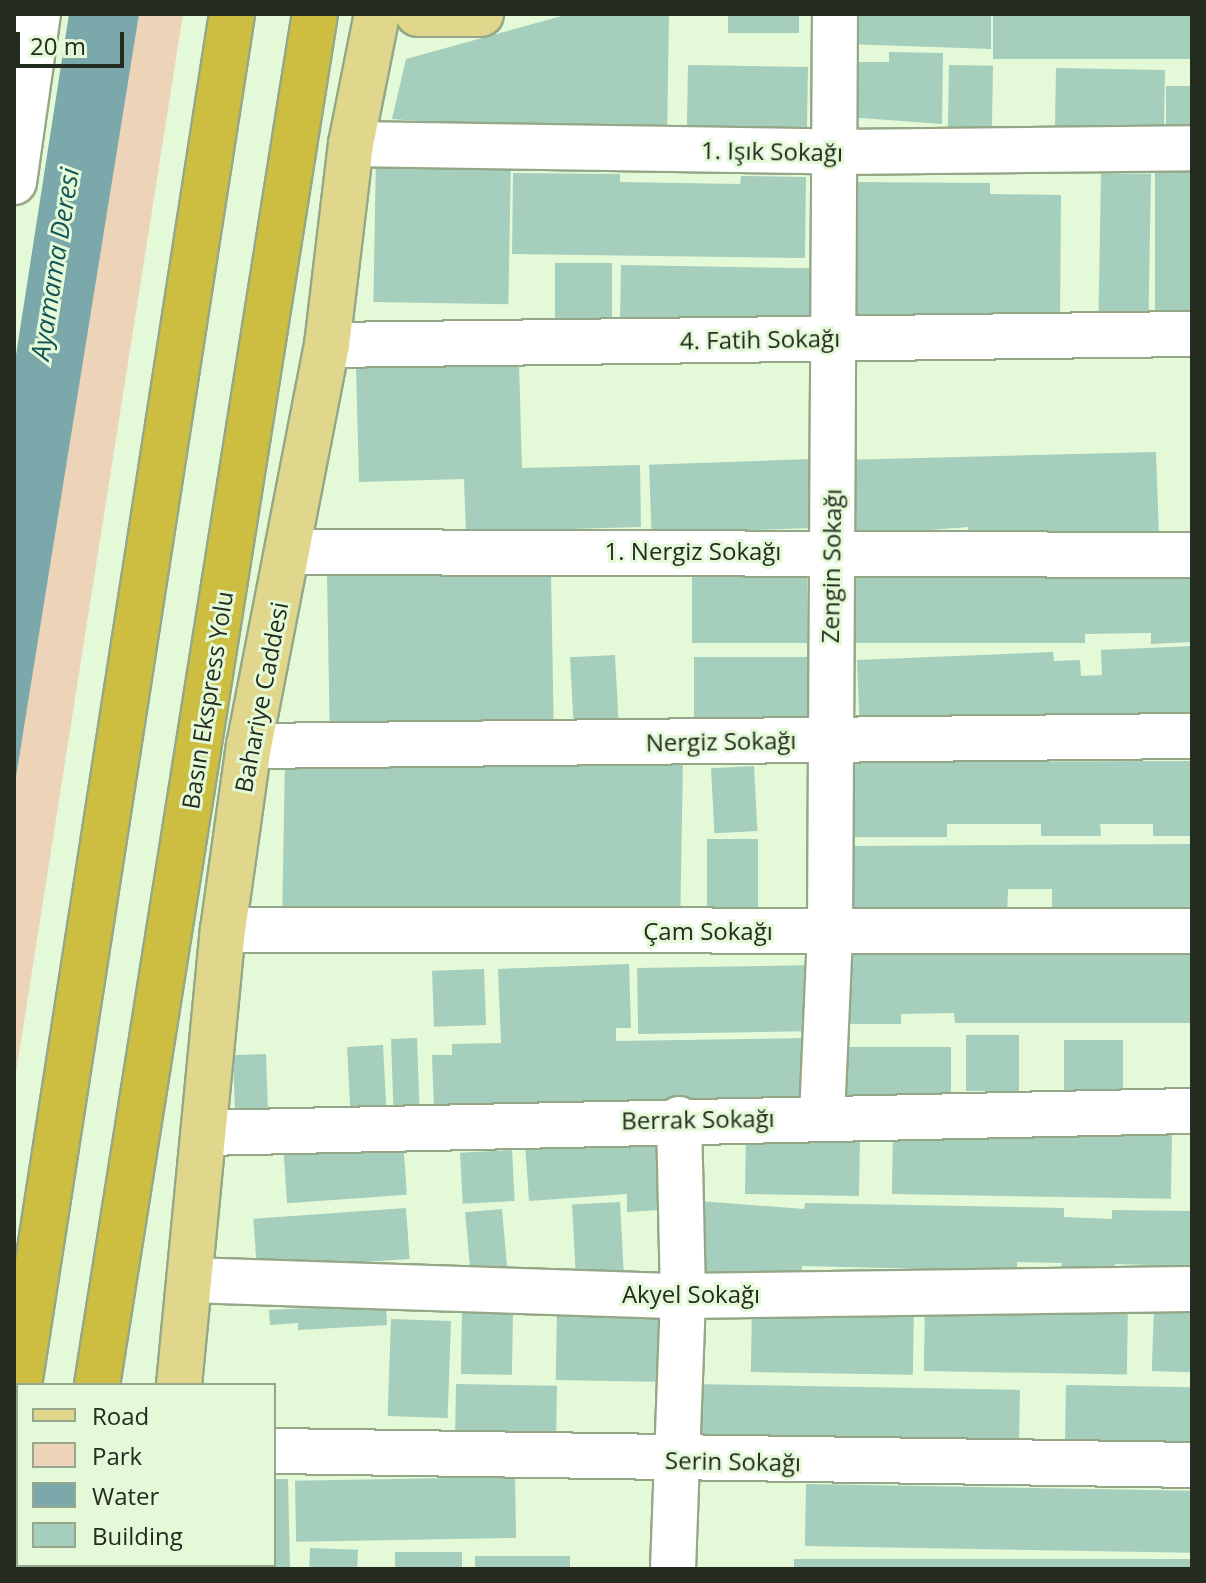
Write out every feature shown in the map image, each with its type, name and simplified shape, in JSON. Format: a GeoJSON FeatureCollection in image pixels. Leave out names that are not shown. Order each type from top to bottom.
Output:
{"type":"FeatureCollection","features":[{"type":"Feature","properties":{"kind":"highway"},"geometry":{"type":"LineString","coordinates":[[19,1383],[232,14]]}},
{"type":"Feature","properties":{"kind":"highway","name":"Basın Ekspress Yolu"},"geometry":{"type":"LineString","coordinates":[[97,1383],[315,14]]}},
{"type":"Feature","properties":{"kind":"main road","name":"Bahariye Caddesi"},"geometry":{"type":"LineString","coordinates":[[179,1383],[223,930],[249,746],[327,345],[351,144],[377,14]]}},
{"type":"Feature","properties":{"kind":"main road"},"geometry":{"type":"LineString","coordinates":[[418,14],[481,14]]}},
{"type":"Feature","properties":{"kind":"street"},"geometry":{"type":"LineString","coordinates":[[14,182],[38,14]]}},
{"type":"Feature","properties":{"kind":"street","name":"Zengin Sokağı"},"geometry":{"type":"LineString","coordinates":[[822,1117],[830,931],[828,740],[835,338],[835,14]]}},
{"type":"Feature","properties":{"kind":"street","name":"1. Işık Sokağı"},"geometry":{"type":"LineString","coordinates":[[351,144],[835,152],[1192,148]]}},
{"type":"Feature","properties":{"kind":"street","name":"4. Fatih Sokağı"},"geometry":{"type":"LineString","coordinates":[[327,345],[1192,334]]}},
{"type":"Feature","properties":{"kind":"street","name":"1. Nergiz Sokağı"},"geometry":{"type":"LineString","coordinates":[[289,552],[832,551],[1192,555]]}},
{"type":"Feature","properties":{"kind":"street","name":"Nergiz Sokağı"},"geometry":{"type":"LineString","coordinates":[[249,746],[1192,736]]}},
{"type":"Feature","properties":{"kind":"street","name":"Çam Sokağı"},"geometry":{"type":"LineString","coordinates":[[223,930],[1192,931]]}},
{"type":"Feature","properties":{"kind":"street","name":"Berrak Sokağı"},"geometry":{"type":"LineString","coordinates":[[204,1133],[679,1119],[1192,1111]]}},
{"type":"Feature","properties":{"kind":"street"},"geometry":{"type":"LineString","coordinates":[[673,1569],[683,1296],[679,1119]]}},
{"type":"Feature","properties":{"kind":"street","name":"Akyel Sokağı"},"geometry":{"type":"LineString","coordinates":[[190,1280],[683,1296],[1192,1289]]}},
{"type":"Feature","properties":{"kind":"street","name":"Serin Sokağı"},"geometry":{"type":"LineString","coordinates":[[276,1451],[678,1461],[1192,1465]]}},
{"type":"Feature","properties":{"kind":"green space"},"geometry":{"type":"Polygon","coordinates":[[[137,14],[183,14],[14,1085],[14,777],[137,14]]]}},
{"type":"Feature","properties":{"kind":"water","name":"Ayamama Deresi"},"geometry":{"type":"Polygon","coordinates":[[[69,14],[139,14],[14,789],[14,368],[69,14]]]}},
{"type":"Feature","properties":{"kind":"building"},"geometry":{"type":"Polygon","coordinates":[[[569,14],[669,14],[667,140],[392,119],[406,59],[569,14]]]}},
{"type":"Feature","properties":{"kind":"building"},"geometry":{"type":"Polygon","coordinates":[[[728,14],[799,14],[799,33],[728,33],[728,14]]]}},
{"type":"Feature","properties":{"kind":"building"},"geometry":{"type":"Polygon","coordinates":[[[848,14],[991,14],[991,49],[847,44],[848,14]]]}},
{"type":"Feature","properties":{"kind":"building"},"geometry":{"type":"Polygon","coordinates":[[[993,14],[1192,14],[1192,59],[993,59],[993,14]]]}},
{"type":"Feature","properties":{"kind":"building"},"geometry":{"type":"Polygon","coordinates":[[[889,52],[943,53],[942,124],[847,117],[847,62],[889,62],[889,52]]]}},
{"type":"Feature","properties":{"kind":"building"},"geometry":{"type":"Polygon","coordinates":[[[688,65],[808,67],[807,140],[687,138],[688,65]]]}},
{"type":"Feature","properties":{"kind":"building"},"geometry":{"type":"Polygon","coordinates":[[[949,65],[993,66],[992,131],[948,130],[949,65]]]}},
{"type":"Feature","properties":{"kind":"building"},"geometry":{"type":"Polygon","coordinates":[[[1056,68],[1165,70],[1164,131],[1055,129],[1056,68]]]}},
{"type":"Feature","properties":{"kind":"building"},"geometry":{"type":"Polygon","coordinates":[[[1166,86],[1192,86],[1192,145],[1166,145],[1166,86]]]}},
{"type":"Feature","properties":{"kind":"building"},"geometry":{"type":"Polygon","coordinates":[[[376,153],[511,155],[508,304],[373,302],[376,153]]]}},
{"type":"Feature","properties":{"kind":"building"},"geometry":{"type":"Polygon","coordinates":[[[1155,163],[1192,163],[1192,311],[1155,311],[1155,163]]]}},
{"type":"Feature","properties":{"kind":"building"},"geometry":{"type":"Polygon","coordinates":[[[513,173],[620,174],[620,182],[740,184],[741,176],[806,177],[805,258],[512,254],[513,173]]]}},
{"type":"Feature","properties":{"kind":"building"},"geometry":{"type":"Polygon","coordinates":[[[1101,173],[1151,174],[1148,327],[1098,326],[1101,173]]]}},
{"type":"Feature","properties":{"kind":"building"},"geometry":{"type":"Polygon","coordinates":[[[851,182],[990,183],[990,194],[1061,195],[1060,327],[850,326],[851,182]]]}},
{"type":"Feature","properties":{"kind":"building"},"geometry":{"type":"Polygon","coordinates":[[[555,263],[612,263],[612,321],[555,321],[555,263]]]}},
{"type":"Feature","properties":{"kind":"building"},"geometry":{"type":"Polygon","coordinates":[[[621,265],[812,268],[811,335],[620,332],[621,265]]]}},
{"type":"Feature","properties":{"kind":"building"},"geometry":{"type":"Polygon","coordinates":[[[519,363],[522,468],[640,465],[641,527],[466,532],[464,479],[359,482],[356,367],[519,363]]]}},
{"type":"Feature","properties":{"kind":"building"},"geometry":{"type":"Polygon","coordinates":[[[1156,452],[1159,536],[1092,537],[1092,531],[968,534],[968,527],[844,537],[842,460],[1156,452]]]}},
{"type":"Feature","properties":{"kind":"building"},"geometry":{"type":"Polygon","coordinates":[[[812,459],[814,528],[652,534],[649,465],[812,459]]]}},
{"type":"Feature","properties":{"kind":"building"},"geometry":{"type":"Polygon","coordinates":[[[551,572],[554,728],[330,732],[327,576],[551,572]]]}},
{"type":"Feature","properties":{"kind":"building"},"geometry":{"type":"Polygon","coordinates":[[[1192,573],[1192,642],[1151,644],[1151,633],[1085,634],[1085,643],[845,643],[845,577],[1192,573]]]}},
{"type":"Feature","properties":{"kind":"building"},"geometry":{"type":"Polygon","coordinates":[[[692,575],[807,575],[807,643],[692,643],[692,575]]]}},
{"type":"Feature","properties":{"kind":"building"},"geometry":{"type":"Polygon","coordinates":[[[1192,646],[1192,720],[860,735],[857,660],[1053,652],[1054,661],[1080,660],[1081,676],[1102,675],[1101,650],[1192,646]]]}},
{"type":"Feature","properties":{"kind":"building"},"geometry":{"type":"Polygon","coordinates":[[[615,655],[618,721],[574,723],[570,657],[615,655]]]}},
{"type":"Feature","properties":{"kind":"building"},"geometry":{"type":"Polygon","coordinates":[[[694,657],[816,657],[816,719],[694,719],[694,657]]]}},
{"type":"Feature","properties":{"kind":"building"},"geometry":{"type":"Polygon","coordinates":[[[285,756],[683,763],[680,930],[282,923],[285,756]]]}},
{"type":"Feature","properties":{"kind":"building"},"geometry":{"type":"Polygon","coordinates":[[[1192,761],[1192,836],[1153,836],[1153,824],[1100,824],[1101,836],[1041,836],[1041,824],[947,824],[947,837],[851,837],[851,762],[1192,761]]]}},
{"type":"Feature","properties":{"kind":"building"},"geometry":{"type":"Polygon","coordinates":[[[754,766],[757,831],[714,833],[711,768],[754,766]]]}},
{"type":"Feature","properties":{"kind":"building"},"geometry":{"type":"Polygon","coordinates":[[[707,839],[758,839],[758,918],[707,918],[707,839]]]}},
{"type":"Feature","properties":{"kind":"building"},"geometry":{"type":"Polygon","coordinates":[[[1192,844],[1192,907],[1158,907],[1158,919],[1100,920],[1100,908],[1052,908],[1052,889],[1008,889],[1007,920],[847,921],[847,846],[1192,844]]]}},
{"type":"Feature","properties":{"kind":"building"},"geometry":{"type":"Polygon","coordinates":[[[1192,950],[1192,1023],[955,1023],[954,1013],[901,1014],[901,1024],[840,1024],[840,952],[1192,950]]]}},
{"type":"Feature","properties":{"kind":"building"},"geometry":{"type":"Polygon","coordinates":[[[629,964],[631,1028],[616,1028],[616,1041],[808,1038],[809,1108],[618,1111],[619,1101],[434,1108],[432,1055],[452,1055],[452,1044],[501,1043],[498,969],[629,964]]]}},
{"type":"Feature","properties":{"kind":"building"},"geometry":{"type":"Polygon","coordinates":[[[815,965],[816,1031],[638,1034],[637,968],[815,965]]]}},
{"type":"Feature","properties":{"kind":"building"},"geometry":{"type":"Polygon","coordinates":[[[484,969],[486,1025],[434,1027],[432,971],[484,969]]]}},
{"type":"Feature","properties":{"kind":"building"},"geometry":{"type":"Polygon","coordinates":[[[966,1035],[1019,1035],[1019,1091],[966,1091],[966,1035]]]}},
{"type":"Feature","properties":{"kind":"building"},"geometry":{"type":"Polygon","coordinates":[[[417,1038],[419,1108],[393,1109],[391,1039],[417,1038]]]}},
{"type":"Feature","properties":{"kind":"building"},"geometry":{"type":"Polygon","coordinates":[[[1064,1040],[1123,1040],[1123,1094],[1064,1094],[1064,1040]]]}},
{"type":"Feature","properties":{"kind":"building"},"geometry":{"type":"Polygon","coordinates":[[[383,1045],[386,1111],[351,1113],[347,1047],[383,1045]]]}},
{"type":"Feature","properties":{"kind":"building"},"geometry":{"type":"Polygon","coordinates":[[[838,1047],[951,1047],[951,1105],[838,1105],[838,1047]]]}},
{"type":"Feature","properties":{"kind":"building"},"geometry":{"type":"Polygon","coordinates":[[[266,1054],[268,1116],[235,1117],[233,1055],[266,1054]]]}},
{"type":"Feature","properties":{"kind":"building"},"geometry":{"type":"Polygon","coordinates":[[[893,1130],[1172,1135],[1171,1199],[892,1194],[893,1130]]]}},
{"type":"Feature","properties":{"kind":"building"},"geometry":{"type":"Polygon","coordinates":[[[672,1134],[677,1209],[627,1212],[627,1194],[529,1201],[525,1144],[672,1134]]]}},
{"type":"Feature","properties":{"kind":"building"},"geometry":{"type":"Polygon","coordinates":[[[746,1135],[860,1137],[859,1196],[745,1194],[746,1135]]]}},
{"type":"Feature","properties":{"kind":"building"},"geometry":{"type":"Polygon","coordinates":[[[403,1140],[407,1195],[287,1203],[283,1148],[403,1140]]]}},
{"type":"Feature","properties":{"kind":"building"},"geometry":{"type":"Polygon","coordinates":[[[512,1150],[515,1201],[463,1204],[460,1153],[512,1150]]]}},
{"type":"Feature","properties":{"kind":"building"},"geometry":{"type":"Polygon","coordinates":[[[699,1201],[804,1209],[805,1203],[1064,1208],[1064,1217],[1112,1219],[1112,1210],[1192,1211],[1192,1266],[1115,1264],[1115,1271],[1061,1270],[1062,1263],[1017,1262],[1017,1271],[802,1266],[802,1273],[698,1271],[699,1201]]]}},
{"type":"Feature","properties":{"kind":"building"},"geometry":{"type":"Polygon","coordinates":[[[620,1202],[624,1270],[576,1272],[572,1205],[620,1202]]]}},
{"type":"Feature","properties":{"kind":"building"},"geometry":{"type":"Polygon","coordinates":[[[406,1208],[410,1259],[257,1270],[253,1219],[406,1208]]]}},
{"type":"Feature","properties":{"kind":"building"},"geometry":{"type":"Polygon","coordinates":[[[502,1209],[507,1268],[470,1271],[465,1212],[502,1209]]]}},
{"type":"Feature","properties":{"kind":"building"},"geometry":{"type":"Polygon","coordinates":[[[386,1304],[387,1325],[298,1330],[298,1323],[270,1325],[269,1310],[386,1304]]]}},
{"type":"Feature","properties":{"kind":"building"},"geometry":{"type":"Polygon","coordinates":[[[925,1304],[1128,1308],[1127,1375],[924,1371],[925,1304]]]}},
{"type":"Feature","properties":{"kind":"building"},"geometry":{"type":"Polygon","coordinates":[[[752,1306],[914,1309],[913,1375],[751,1372],[752,1306]]]}},
{"type":"Feature","properties":{"kind":"building"},"geometry":{"type":"Polygon","coordinates":[[[1154,1307],[1192,1308],[1190,1372],[1152,1371],[1154,1307]]]}},
{"type":"Feature","properties":{"kind":"building"},"geometry":{"type":"Polygon","coordinates":[[[557,1309],[667,1311],[666,1382],[556,1380],[557,1309]]]}},
{"type":"Feature","properties":{"kind":"building"},"geometry":{"type":"Polygon","coordinates":[[[462,1311],[513,1312],[512,1375],[461,1374],[462,1311]]]}},
{"type":"Feature","properties":{"kind":"building"},"geometry":{"type":"Polygon","coordinates":[[[391,1319],[451,1321],[448,1418],[388,1416],[391,1319]]]}},
{"type":"Feature","properties":{"kind":"building"},"geometry":{"type":"Polygon","coordinates":[[[456,1384],[557,1386],[556,1441],[455,1439],[456,1384]]]}},
{"type":"Feature","properties":{"kind":"building"},"geometry":{"type":"Polygon","coordinates":[[[691,1384],[1020,1390],[1019,1447],[690,1441],[691,1384]]]}},
{"type":"Feature","properties":{"kind":"building"},"geometry":{"type":"Polygon","coordinates":[[[1066,1385],[1192,1387],[1191,1450],[1065,1448],[1066,1385]]]}},
{"type":"Feature","properties":{"kind":"building"},"geometry":{"type":"Polygon","coordinates":[[[515,1477],[516,1538],[296,1542],[295,1481],[515,1477]]]}},
{"type":"Feature","properties":{"kind":"building"},"geometry":{"type":"Polygon","coordinates":[[[276,1479],[288,1479],[290,1569],[193,1569],[276,1567],[276,1479]]]}},
{"type":"Feature","properties":{"kind":"building"},"geometry":{"type":"Polygon","coordinates":[[[806,1484],[1192,1491],[1191,1553],[805,1546],[806,1484]]]}},
{"type":"Feature","properties":{"kind":"building"},"geometry":{"type":"Polygon","coordinates":[[[310,1548],[358,1550],[357,1569],[309,1569],[310,1548]]]}},
{"type":"Feature","properties":{"kind":"building"},"geometry":{"type":"Polygon","coordinates":[[[395,1552],[462,1552],[462,1569],[395,1569],[395,1552]]]}},
{"type":"Feature","properties":{"kind":"building"},"geometry":{"type":"Polygon","coordinates":[[[475,1556],[570,1556],[570,1569],[475,1569],[475,1556]]]}},
{"type":"Feature","properties":{"kind":"building"},"geometry":{"type":"Polygon","coordinates":[[[794,1559],[1192,1559],[1192,1569],[794,1569],[794,1559]]]}}]}
